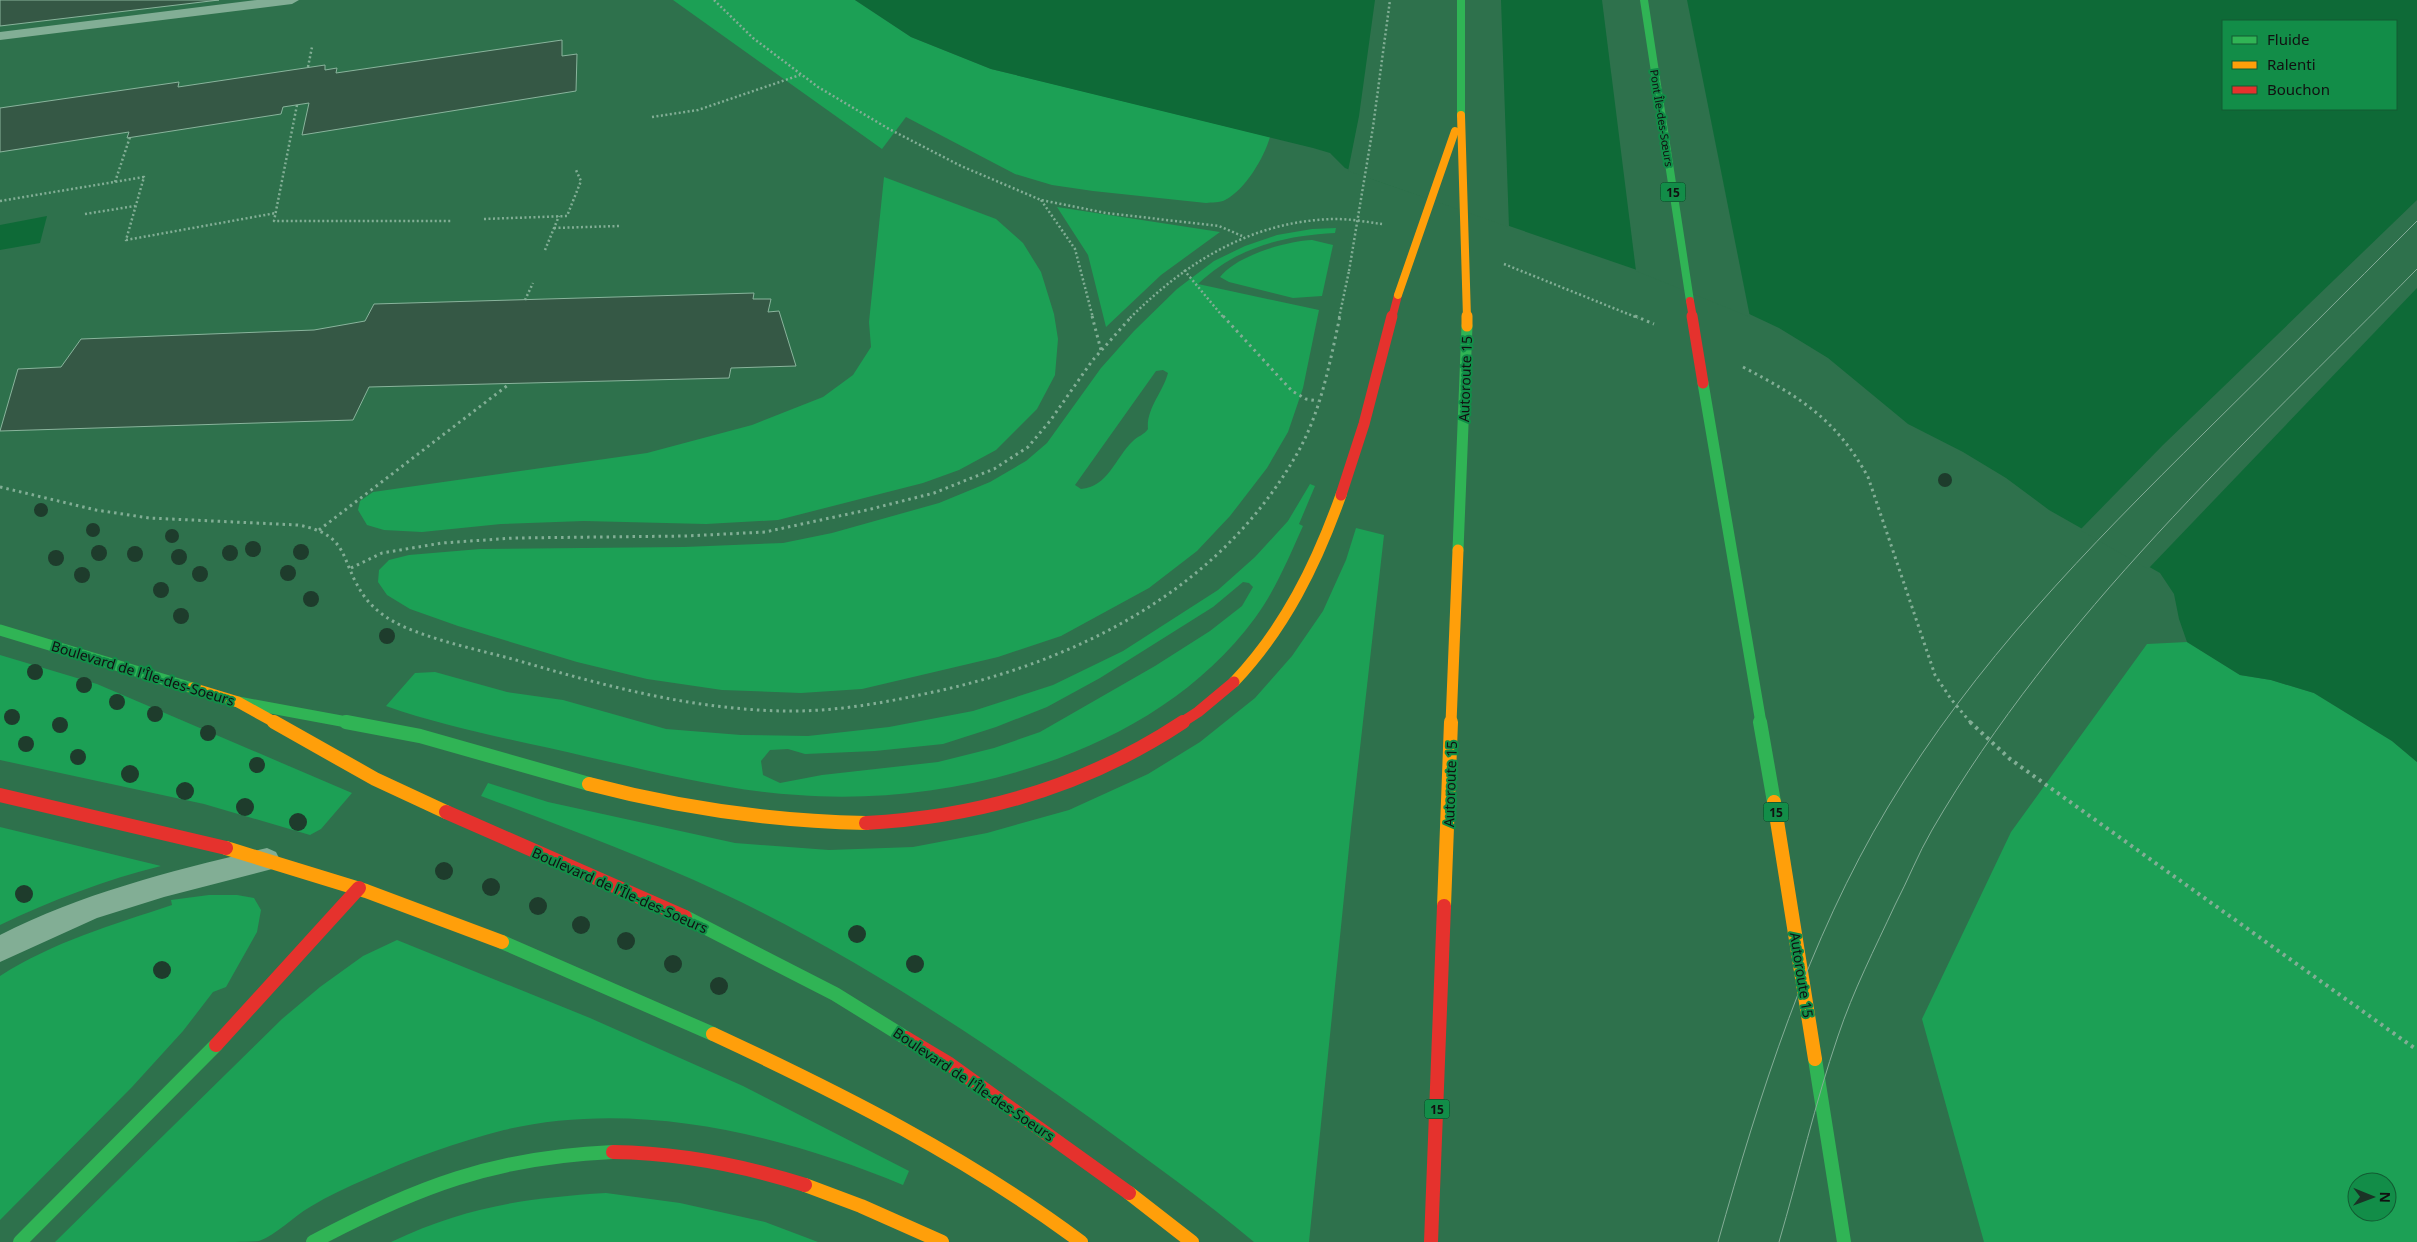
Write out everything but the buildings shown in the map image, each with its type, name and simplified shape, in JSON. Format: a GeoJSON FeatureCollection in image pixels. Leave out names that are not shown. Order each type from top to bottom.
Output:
{"type":"FeatureCollection","features":[{"type":"Feature","properties":{"kind":"main road","name":"15"},"geometry":{"type":"LineString","coordinates":[[1460,115],[1461,0]]}},
{"type":"Feature","properties":{"kind":"main road","name":"Pont Île-des-Sœurs"},"geometry":{"type":"LineString","coordinates":[[1644,0],[1703,384]]}},
{"type":"Feature","properties":{"kind":"main road"},"geometry":{"type":"LineString","coordinates":[[238,702],[419,736],[624,794],[696,810],[770,820],[841,825],[894,823],[956,815],[1017,800],[1068,783],[1142,748],[1173,730],[1212,702],[1248,668],[1278,630],[1303,588],[1323,545],[1354,464],[1398,295],[1460,115]]}},
{"type":"Feature","properties":{"kind":"main road","name":"Autoroute 15"},"geometry":{"type":"LineString","coordinates":[[1431,1236],[1467,326],[1460,115]]}},
{"type":"Feature","properties":{"kind":"main road","name":"Autoroute 15"},"geometry":{"type":"LineString","coordinates":[[1703,384],[1766,754],[1844,1242]]}},
{"type":"Feature","properties":{"kind":"main road","name":"Boulevard de l'Île-des-Soeurs"},"geometry":{"type":"LineString","coordinates":[[0,630],[238,702],[375,779],[512,843],[593,875],[671,910],[835,994],[948,1062],[1018,1110],[1192,1242]]}},
{"type":"Feature","properties":{"kind":"main road"},"geometry":{"type":"LineString","coordinates":[[0,795],[120,822],[266,860],[359,888],[494,938],[744,1048],[931,1144],[1045,1213],[1081,1242]]}},
{"type":"Feature","properties":{"kind":"main road"},"geometry":{"type":"LineString","coordinates":[[20,1242],[100,1157],[213,1048],[281,976],[359,888]]}},
{"type":"Feature","properties":{"kind":"main road"},"geometry":{"type":"LineString","coordinates":[[313,1242],[394,1199],[485,1167],[536,1156],[625,1151],[717,1160],[765,1173],[865,1209],[942,1242]]}},
{"type":"Feature","properties":{"kind":"lane"},"geometry":{"type":"LineString","coordinates":[[0,36],[292,0]]}},
{"type":"Feature","properties":{"kind":"lane"},"geometry":{"type":"LineString","coordinates":[[0,949],[75,914],[137,892],[266,860]]}},
{"type":"Feature","properties":{"kind":"path"},"geometry":{"type":"LineString","coordinates":[[714,0],[753,38],[800,74],[889,128],[961,166],[1040,200],[1106,213],[1219,226],[1242,236]]}},
{"type":"Feature","properties":{"kind":"path"},"geometry":{"type":"LineString","coordinates":[[0,487],[96,510],[149,518],[298,525],[319,530],[329,535],[351,568],[359,590],[372,607],[412,631],[631,692],[681,703],[773,711],[819,710],[910,698],[957,688],[1042,661],[1117,627],[1187,581],[1215,558],[1266,503],[1297,454],[1318,401],[1349,271],[1373,127],[1390,0]]}},
{"type":"Feature","properties":{"kind":"path"},"geometry":{"type":"LineString","coordinates":[[308,67],[312,47]]}},
{"type":"Feature","properties":{"kind":"path"},"geometry":{"type":"LineString","coordinates":[[652,117],[698,110],[800,74]]}},
{"type":"Feature","properties":{"kind":"path"},"geometry":{"type":"LineString","coordinates":[[297,105],[274,221],[452,221]]}},
{"type":"Feature","properties":{"kind":"path"},"geometry":{"type":"LineString","coordinates":[[115,182],[130,137]]}},
{"type":"Feature","properties":{"kind":"path"},"geometry":{"type":"LineString","coordinates":[[484,219],[567,216],[581,181],[576,170]]}},
{"type":"Feature","properties":{"kind":"path"},"geometry":{"type":"LineString","coordinates":[[0,201],[144,177],[126,240],[276,213]]}},
{"type":"Feature","properties":{"kind":"path"},"geometry":{"type":"LineString","coordinates":[[1040,200],[1075,249],[1101,350]]}},
{"type":"Feature","properties":{"kind":"path"},"geometry":{"type":"LineString","coordinates":[[85,214],[135,206]]}},
{"type":"Feature","properties":{"kind":"path"},"geometry":{"type":"LineString","coordinates":[[545,250],[560,216]]}},
{"type":"Feature","properties":{"kind":"path"},"geometry":{"type":"LineString","coordinates":[[351,568],[381,554],[414,546],[527,536],[756,533],[862,512],[966,482],[1016,456],[1035,440],[1101,350],[1129,319],[1184,270],[1206,254],[1242,236],[1278,225],[1334,218],[1387,225]]}},
{"type":"Feature","properties":{"kind":"path"},"geometry":{"type":"LineString","coordinates":[[554,228],[619,226]]}},
{"type":"Feature","properties":{"kind":"path"},"geometry":{"type":"LineString","coordinates":[[1502,263],[1656,325]]}},
{"type":"Feature","properties":{"kind":"path"},"geometry":{"type":"LineString","coordinates":[[1184,270],[1230,326],[1292,391],[1306,399],[1318,401]]}},
{"type":"Feature","properties":{"kind":"path"},"geometry":{"type":"LineString","coordinates":[[524,300],[533,283]]}},
{"type":"Feature","properties":{"kind":"path"},"geometry":{"type":"LineString","coordinates":[[1735,363],[1791,393],[1817,410],[1834,425],[1859,459],[1868,477],[1935,675],[1945,694],[1968,722],[2010,759],[2417,1050]]}},
{"type":"Feature","properties":{"kind":"path"},"geometry":{"type":"LineString","coordinates":[[319,530],[508,385]]}},
{"type":"Feature","properties":{"kind":"shaded area"},"geometry":{"type":"Polygon","coordinates":[[[673,0],[855,0],[911,37],[991,69],[1270,137],[1253,173],[1240,189],[1223,201],[1206,203],[1052,185],[1015,174],[906,117],[882,149],[673,0]]]}},
{"type":"Feature","properties":{"kind":"shaded area"},"geometry":{"type":"Polygon","coordinates":[[[855,0],[2417,0],[2417,762],[2392,741],[2314,693],[2271,680],[2240,675],[2187,642],[2179,619],[2174,594],[2160,573],[2049,510],[2006,478],[1963,452],[1908,424],[1828,358],[1779,328],[1728,304],[1669,281],[1375,180],[1345,168],[1330,153],[991,69],[911,37],[855,0]]]}},
{"type":"Feature","properties":{"kind":"shaded area"},"geometry":{"type":"Polygon","coordinates":[[[884,177],[996,219],[1023,243],[1041,272],[1054,314],[1058,339],[1055,375],[1037,409],[996,450],[959,470],[923,483],[778,520],[706,524],[584,521],[501,524],[422,532],[384,530],[367,525],[358,510],[360,501],[373,492],[647,453],[752,425],[823,397],[853,375],[871,347],[869,322],[884,177]]]}},
{"type":"Feature","properties":{"kind":"shaded area"},"geometry":{"type":"Polygon","coordinates":[[[1057,207],[1220,232],[1161,275],[1106,327],[1088,255],[1057,207]]]}},
{"type":"Feature","properties":{"kind":"shaded area"},"geometry":{"type":"Polygon","coordinates":[[[47,216],[40,243],[0,250],[0,225],[47,216]]]}},
{"type":"Feature","properties":{"kind":"shaded area"},"geometry":{"type":"Polygon","coordinates":[[[1336,228],[1335,233],[1297,237],[1245,252],[1213,271],[1198,284],[1319,310],[1303,388],[1288,432],[1267,468],[1230,516],[1197,551],[1149,588],[1061,636],[998,657],[862,689],[801,693],[722,690],[647,679],[577,662],[458,626],[410,609],[387,595],[378,582],[379,570],[389,560],[409,555],[480,549],[684,547],[783,543],[832,533],[939,503],[990,482],[1026,461],[1047,443],[1101,368],[1134,331],[1177,289],[1214,261],[1245,246],[1277,235],[1312,229],[1336,228]],[[1163,370],[1156,371],[1075,485],[1081,489],[1098,483],[1110,471],[1133,441],[1148,429],[1152,408],[1168,373],[1163,370]]]}},
{"type":"Feature","properties":{"kind":"shaded area"},"geometry":{"type":"Polygon","coordinates":[[[1312,240],[1333,245],[1322,296],[1293,298],[1229,282],[1220,277],[1227,269],[1249,256],[1289,243],[1312,240]]]}},
{"type":"Feature","properties":{"kind":"shaded area"},"geometry":{"type":"Polygon","coordinates":[[[1310,484],[1315,486],[1299,524],[1303,526],[1269,597],[1255,618],[1214,665],[1164,704],[1109,736],[1049,762],[987,780],[923,791],[860,796],[771,793],[718,785],[640,769],[461,728],[386,706],[415,673],[435,672],[507,692],[563,700],[666,729],[741,735],[808,736],[889,727],[973,711],[1053,685],[1123,651],[1218,590],[1255,557],[1288,521],[1310,484]],[[1243,582],[1213,607],[1100,678],[1047,707],[996,727],[943,744],[875,751],[805,754],[788,749],[770,750],[761,761],[763,775],[780,783],[822,775],[938,762],[994,748],[1040,732],[1155,666],[1210,631],[1242,606],[1253,587],[1249,583],[1243,582]]]}},
{"type":"Feature","properties":{"kind":"shaded area"},"geometry":{"type":"Polygon","coordinates":[[[1356,528],[1384,535],[1351,828],[1309,1242],[1254,1242],[1216,1211],[1100,1125],[1008,1061],[867,970],[819,943],[691,879],[481,796],[488,783],[548,802],[735,843],[829,850],[913,847],[987,833],[1069,810],[1148,774],[1200,742],[1255,698],[1292,656],[1323,611],[1346,560],[1356,528]]]}},
{"type":"Feature","properties":{"kind":"shaded area"},"geometry":{"type":"Polygon","coordinates":[[[2187,642],[2240,675],[2271,680],[2314,693],[2392,741],[2417,762],[2417,1242],[1984,1242],[1922,1019],[2011,832],[2147,644],[2187,642]]]}},
{"type":"Feature","properties":{"kind":"shaded area"},"geometry":{"type":"Polygon","coordinates":[[[0,655],[97,684],[352,793],[321,829],[310,835],[204,804],[0,760],[0,655]]]}},
{"type":"Feature","properties":{"kind":"shaded area"},"geometry":{"type":"Polygon","coordinates":[[[0,827],[161,866],[79,891],[0,925],[0,827]]]}},
{"type":"Feature","properties":{"kind":"shaded area"},"geometry":{"type":"Polygon","coordinates":[[[209,895],[237,895],[254,898],[261,910],[257,932],[226,987],[213,992],[183,1031],[132,1087],[0,1220],[0,976],[41,953],[62,944],[105,927],[172,905],[171,900],[209,895]]]}},
{"type":"Feature","properties":{"kind":"shaded area"},"geometry":{"type":"Polygon","coordinates":[[[397,940],[590,1018],[743,1086],[909,1171],[903,1185],[807,1151],[758,1137],[707,1127],[656,1120],[605,1118],[554,1121],[486,1135],[400,1165],[324,1199],[259,1241],[55,1242],[282,1019],[320,987],[363,956],[397,940]]]}},
{"type":"Feature","properties":{"kind":"shaded area"},"geometry":{"type":"Polygon","coordinates":[[[606,1193],[680,1203],[765,1222],[818,1242],[391,1242],[444,1220],[496,1206],[522,1201],[606,1193]]]}},
{"type":"Feature","properties":{"kind":"pier"},"geometry":{"type":"Polygon","coordinates":[[[1375,0],[1501,0],[1509,227],[1348,171],[1359,116],[1375,0]]]}},
{"type":"Feature","properties":{"kind":"pier"},"geometry":{"type":"Polygon","coordinates":[[[1602,0],[1687,0],[1750,317],[1636,271],[1602,0]]]}},
{"type":"Feature","properties":{"kind":"pier"},"geometry":{"type":"Polygon","coordinates":[[[2417,200],[2417,288],[2148,569],[2080,530],[2163,445],[2417,200]]]}},
{"type":"Feature","properties":{"kind":"tram line"},"geometry":{"type":"LineString","coordinates":[[1718,1242],[1769,1074],[1810,964],[1859,858],[1888,807],[1922,754],[1995,655],[2076,564],[2118,519],[2417,221]]}},
{"type":"Feature","properties":{"kind":"tram line"},"geometry":{"type":"LineString","coordinates":[[1779,1242],[1822,1087],[1850,1003],[1927,839],[1982,751],[2036,676],[2095,604],[2156,535],[2220,467],[2417,269]]}},
{"type":"Feature","properties":{"kind":"traffic: fast"},"geometry":{"type":"LineString","coordinates":[[1461,0],[1461,115]]}},
{"type":"Feature","properties":{"kind":"traffic: fast"},"geometry":{"type":"LineString","coordinates":[[1644,0],[1690,301]]}},
{"type":"Feature","properties":{"kind":"traffic: fast"},"geometry":{"type":"LineString","coordinates":[[1458,550],[1467,326]]}},
{"type":"Feature","properties":{"kind":"traffic: fast"},"geometry":{"type":"LineString","coordinates":[[1703,383],[1774,802]]}},
{"type":"Feature","properties":{"kind":"traffic: fast"},"geometry":{"type":"LineString","coordinates":[[0,630],[192,688]]}},
{"type":"Feature","properties":{"kind":"traffic: fast"},"geometry":{"type":"LineString","coordinates":[[238,702],[420,736],[589,784]]}},
{"type":"Feature","properties":{"kind":"traffic: fast"},"geometry":{"type":"LineString","coordinates":[[685,917],[835,994],[906,1038]]}},
{"type":"Feature","properties":{"kind":"traffic: fast"},"geometry":{"type":"LineString","coordinates":[[502,942],[713,1034]]}},
{"type":"Feature","properties":{"kind":"traffic: fast"},"geometry":{"type":"LineString","coordinates":[[20,1242],[216,1045]]}},
{"type":"Feature","properties":{"kind":"traffic: fast"},"geometry":{"type":"LineString","coordinates":[[1815,1059],[1844,1242]]}},
{"type":"Feature","properties":{"kind":"traffic: fast"},"geometry":{"type":"LineString","coordinates":[[313,1242],[385,1205],[457,1177],[494,1166],[532,1158],[613,1152]]}},
{"type":"Feature","properties":{"kind":"traffic: slow"},"geometry":{"type":"LineString","coordinates":[[1461,115],[1467,326]]}},
{"type":"Feature","properties":{"kind":"traffic: slow"},"geometry":{"type":"LineString","coordinates":[[1398,295],[1455,131]]}},
{"type":"Feature","properties":{"kind":"traffic: slow"},"geometry":{"type":"LineString","coordinates":[[1234,682],[1253,662],[1285,618],[1311,570],[1341,495]]}},
{"type":"Feature","properties":{"kind":"traffic: slow"},"geometry":{"type":"LineString","coordinates":[[1444,906],[1458,550]]}},
{"type":"Feature","properties":{"kind":"traffic: slow"},"geometry":{"type":"LineString","coordinates":[[192,688],[238,702],[375,779],[446,812]]}},
{"type":"Feature","properties":{"kind":"traffic: slow"},"geometry":{"type":"LineString","coordinates":[[589,784],[692,808],[761,818],[866,823]]}},
{"type":"Feature","properties":{"kind":"traffic: slow"},"geometry":{"type":"LineString","coordinates":[[1774,802],[1815,1059]]}},
{"type":"Feature","properties":{"kind":"traffic: slow"},"geometry":{"type":"LineString","coordinates":[[226,848],[366,891],[502,942]]}},
{"type":"Feature","properties":{"kind":"traffic: slow"},"geometry":{"type":"LineString","coordinates":[[713,1034],[808,1079],[903,1128],[995,1181],[1081,1242]]}},
{"type":"Feature","properties":{"kind":"traffic: slow"},"geometry":{"type":"LineString","coordinates":[[805,1185],[861,1206],[942,1242]]}},
{"type":"Feature","properties":{"kind":"traffic: slow"},"geometry":{"type":"LineString","coordinates":[[1129,1193],[1192,1242]]}},
{"type":"Feature","properties":{"kind":"traffic: jam"},"geometry":{"type":"LineString","coordinates":[[1341,495],[1364,424],[1398,295]]}},
{"type":"Feature","properties":{"kind":"traffic: jam"},"geometry":{"type":"LineString","coordinates":[[1690,301],[1703,383]]}},
{"type":"Feature","properties":{"kind":"traffic: jam"},"geometry":{"type":"LineString","coordinates":[[866,823],[912,820],[962,813],[1012,801],[1062,784],[1111,764],[1157,739],[1198,712],[1234,682]]}},
{"type":"Feature","properties":{"kind":"traffic: jam"},"geometry":{"type":"LineString","coordinates":[[0,795],[226,848]]}},
{"type":"Feature","properties":{"kind":"traffic: jam"},"geometry":{"type":"LineString","coordinates":[[446,812],[626,889],[685,917]]}},
{"type":"Feature","properties":{"kind":"traffic: jam"},"geometry":{"type":"LineString","coordinates":[[216,1045],[359,888]]}},
{"type":"Feature","properties":{"kind":"traffic: jam"},"geometry":{"type":"LineString","coordinates":[[1431,1242],[1444,906]]}},
{"type":"Feature","properties":{"kind":"traffic: jam"},"geometry":{"type":"LineString","coordinates":[[906,1038],[948,1063],[1129,1193]]}},
{"type":"Feature","properties":{"kind":"traffic: jam"},"geometry":{"type":"LineString","coordinates":[[613,1152],[638,1152],[710,1160],[758,1171],[805,1185]]}}]}
